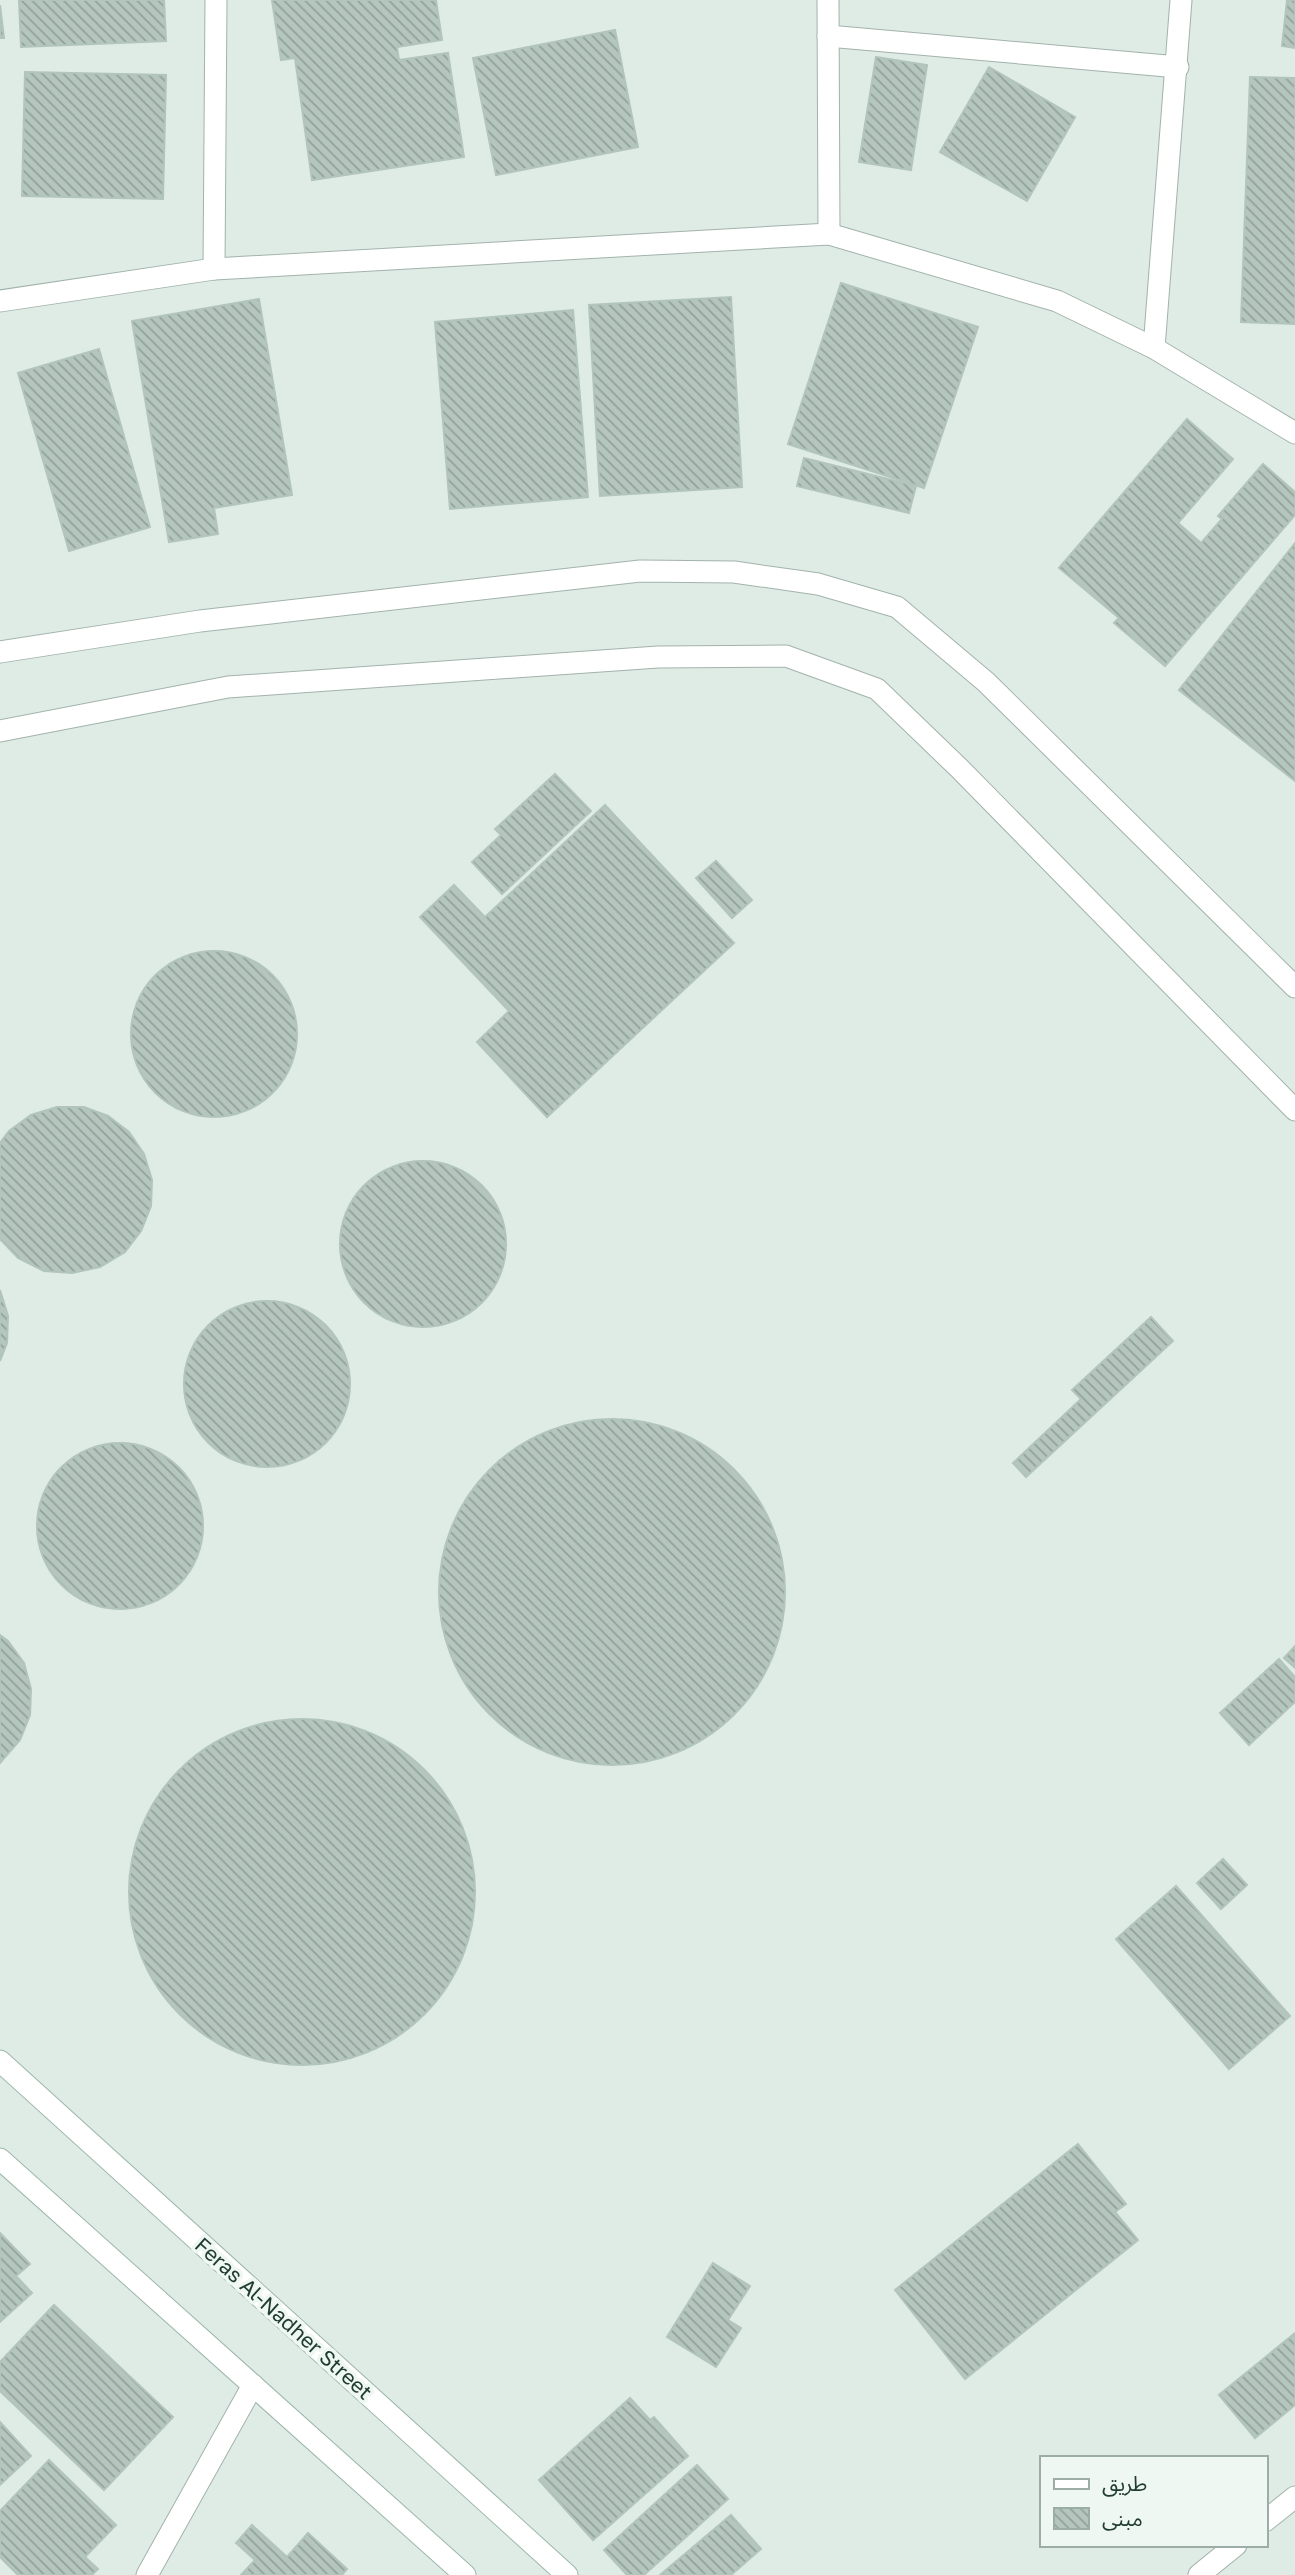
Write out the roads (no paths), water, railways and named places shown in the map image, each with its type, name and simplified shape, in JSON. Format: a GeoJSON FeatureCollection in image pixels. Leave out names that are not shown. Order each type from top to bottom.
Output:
{"type":"FeatureCollection","features":[{"type":"Feature","properties":{"kind":"street"},"geometry":{"type":"LineString","coordinates":[[214,269],[216,0]]}},
{"type":"Feature","properties":{"kind":"street"},"geometry":{"type":"LineString","coordinates":[[828,0],[829,234]]}},
{"type":"Feature","properties":{"kind":"street"},"geometry":{"type":"LineString","coordinates":[[1154,348],[1178,67],[1181,0]]}},
{"type":"Feature","properties":{"kind":"street"},"geometry":{"type":"LineString","coordinates":[[828,36],[1178,67]]}},
{"type":"Feature","properties":{"kind":"street"},"geometry":{"type":"LineString","coordinates":[[0,301],[214,269],[829,234],[1058,301],[1154,348],[1295,433]]}},
{"type":"Feature","properties":{"kind":"street"},"geometry":{"type":"LineString","coordinates":[[0,652],[200,621],[640,571],[734,572],[818,584],[897,607],[937,640],[996,691],[1295,987]]}},
{"type":"Feature","properties":{"kind":"street"},"geometry":{"type":"LineString","coordinates":[[0,731],[228,687],[658,657],[786,656],[877,689],[959,768],[1295,1110]]}},
{"type":"Feature","properties":{"kind":"street","name":"Feras Al-Nadher Street"},"geometry":{"type":"LineString","coordinates":[[0,2061],[567,2575]]}},
{"type":"Feature","properties":{"kind":"street"},"geometry":{"type":"LineString","coordinates":[[0,2159],[465,2575]]}},
{"type":"Feature","properties":{"kind":"street"},"geometry":{"type":"LineString","coordinates":[[148,2575],[253,2385]]}},
{"type":"Feature","properties":{"kind":"street"},"geometry":{"type":"LineString","coordinates":[[1267,2519],[1295,2497]]}},
{"type":"Feature","properties":{"kind":"street"},"geometry":{"type":"LineString","coordinates":[[1199,2575],[1234,2547]]}}]}
